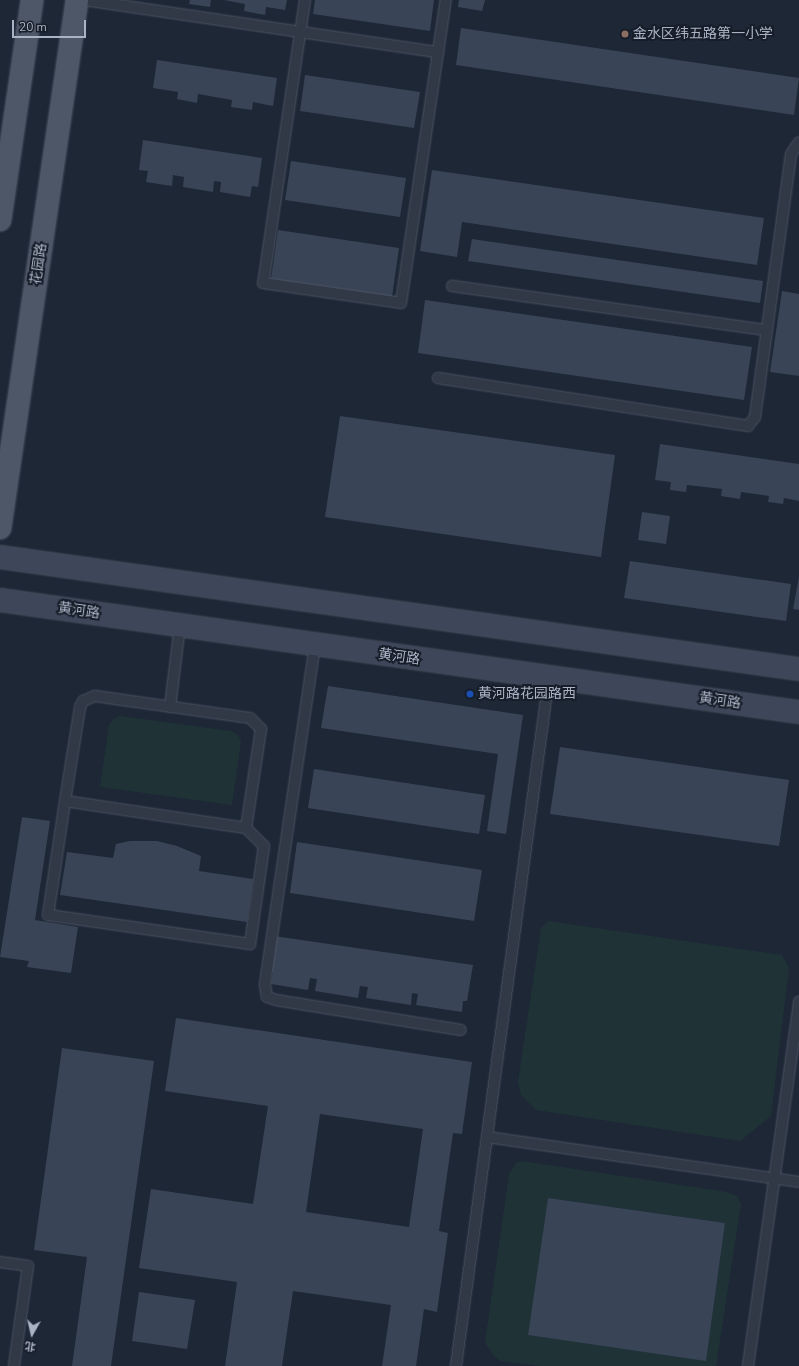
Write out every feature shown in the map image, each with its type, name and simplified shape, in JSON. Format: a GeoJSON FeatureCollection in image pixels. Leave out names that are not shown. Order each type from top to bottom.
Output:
{"type":"FeatureCollection","features":[{"type":"Feature","properties":{"kind":"main road"},"geometry":{"type":"LineString","coordinates":[[0,220],[32,0]]}},
{"type":"Feature","properties":{"kind":"main road","name":"花园路"},"geometry":{"type":"LineString","coordinates":[[0,528],[77,0]]}},
{"type":"Feature","properties":{"kind":"main road"},"geometry":{"type":"LineString","coordinates":[[0,557],[799,669]]}},
{"type":"Feature","properties":{"kind":"main road","name":"黄河路"},"geometry":{"type":"LineString","coordinates":[[0,600],[799,712]]}},
{"type":"Feature","properties":{"kind":"lane"},"geometry":{"type":"LineString","coordinates":[[84,0],[438,52]]}},
{"type":"Feature","properties":{"kind":"lane"},"geometry":{"type":"LineString","coordinates":[[305,0],[263,283],[401,303],[446,0]]}},
{"type":"Feature","properties":{"kind":"lane"},"geometry":{"type":"LineString","coordinates":[[438,378],[748,426],[754,417],[790,154],[799,142]]}},
{"type":"Feature","properties":{"kind":"lane"},"geometry":{"type":"LineString","coordinates":[[452,286],[766,330]]}},
{"type":"Feature","properties":{"kind":"lane"},"geometry":{"type":"LineString","coordinates":[[170,707],[180,626]]}},
{"type":"Feature","properties":{"kind":"lane"},"geometry":{"type":"LineString","coordinates":[[315,645],[265,985],[267,997],[276,1000],[461,1030]]}},
{"type":"Feature","properties":{"kind":"lane"},"geometry":{"type":"LineString","coordinates":[[456,1366],[549,677]]}},
{"type":"Feature","properties":{"kind":"lane"},"geometry":{"type":"LineString","coordinates":[[65,801],[246,828],[264,846],[250,944],[48,915],[65,801],[80,707],[83,701],[95,696],[250,718],[261,729],[246,828]]}},
{"type":"Feature","properties":{"kind":"lane"},"geometry":{"type":"LineString","coordinates":[[748,1366],[799,1002]]}},
{"type":"Feature","properties":{"kind":"lane"},"geometry":{"type":"LineString","coordinates":[[487,1137],[799,1182]]}},
{"type":"Feature","properties":{"kind":"lane"},"geometry":{"type":"LineString","coordinates":[[0,1262],[28,1266],[14,1366]]}},
{"type":"Feature","properties":{"kind":"green space"},"geometry":{"type":"Polygon","coordinates":[[[120,716],[231,731],[238,735],[241,741],[232,805],[100,787],[109,725],[113,719],[120,716]]]}},
{"type":"Feature","properties":{"kind":"green space"},"geometry":{"type":"Polygon","coordinates":[[[548,921],[782,955],[789,968],[771,1116],[740,1141],[536,1110],[521,1095],[518,1082],[541,928],[548,921]]]}},
{"type":"Feature","properties":{"kind":"green space"},"geometry":{"type":"Polygon","coordinates":[[[522,1161],[727,1192],[737,1196],[741,1204],[716,1366],[539,1366],[501,1361],[493,1355],[485,1342],[509,1174],[516,1163],[522,1161]],[[548,1198],[528,1335],[706,1360],[725,1223],[548,1198]]]}},
{"type":"Feature","properties":{"kind":"building"},"geometry":{"type":"Polygon","coordinates":[[[190,0],[211,0],[210,7],[189,4],[190,0]]]}},
{"type":"Feature","properties":{"kind":"building"},"geometry":{"type":"Polygon","coordinates":[[[224,0],[287,0],[285,10],[266,7],[265,15],[244,11],[245,4],[224,0]]]}},
{"type":"Feature","properties":{"kind":"building"},"geometry":{"type":"Polygon","coordinates":[[[315,0],[434,0],[430,31],[313,14],[315,0]]]}},
{"type":"Feature","properties":{"kind":"building"},"geometry":{"type":"Polygon","coordinates":[[[459,0],[485,0],[482,11],[458,7],[459,0]]]}},
{"type":"Feature","properties":{"kind":"building"},"geometry":{"type":"Polygon","coordinates":[[[461,28],[799,78],[794,115],[456,65],[461,28]]]}},
{"type":"Feature","properties":{"kind":"building"},"geometry":{"type":"Polygon","coordinates":[[[157,60],[277,78],[273,106],[253,102],[252,110],[231,107],[232,100],[198,94],[197,103],[177,99],[178,92],[153,88],[157,60]]]}},
{"type":"Feature","properties":{"kind":"building"},"geometry":{"type":"Polygon","coordinates":[[[305,75],[420,92],[414,128],[300,111],[305,75]]]}},
{"type":"Feature","properties":{"kind":"building"},"geometry":{"type":"Polygon","coordinates":[[[143,140],[262,158],[258,187],[252,186],[250,197],[220,192],[221,182],[214,181],[213,192],[183,187],[184,177],[173,175],[172,186],[146,182],[148,171],[139,170],[143,140]]]}},
{"type":"Feature","properties":{"kind":"building"},"geometry":{"type":"Polygon","coordinates":[[[291,161],[406,178],[400,217],[285,200],[291,161]]]}},
{"type":"Feature","properties":{"kind":"building"},"geometry":{"type":"Polygon","coordinates":[[[432,170],[764,218],[757,265],[462,222],[457,257],[420,251],[432,170]]]}},
{"type":"Feature","properties":{"kind":"building"},"geometry":{"type":"Polygon","coordinates":[[[278,230],[399,248],[392,297],[271,279],[278,230]]]}},
{"type":"Feature","properties":{"kind":"building"},"geometry":{"type":"Polygon","coordinates":[[[472,239],[763,281],[760,303],[468,261],[472,239]]]}},
{"type":"Feature","properties":{"kind":"building"},"geometry":{"type":"Polygon","coordinates":[[[782,291],[799,294],[799,376],[770,372],[782,291]]]}},
{"type":"Feature","properties":{"kind":"building"},"geometry":{"type":"Polygon","coordinates":[[[425,300],[752,347],[744,400],[418,353],[425,300]]]}},
{"type":"Feature","properties":{"kind":"building"},"geometry":{"type":"Polygon","coordinates":[[[340,416],[615,455],[601,557],[325,517],[340,416]]]}},
{"type":"Feature","properties":{"kind":"building"},"geometry":{"type":"Polygon","coordinates":[[[660,444],[799,464],[799,501],[784,498],[783,504],[768,502],[769,496],[741,492],[740,499],[721,496],[722,489],[687,485],[686,492],[670,490],[671,482],[655,480],[660,444]]]}},
{"type":"Feature","properties":{"kind":"building"},"geometry":{"type":"Polygon","coordinates":[[[642,512],[670,516],[666,544],[638,540],[642,512]]]}},
{"type":"Feature","properties":{"kind":"building"},"geometry":{"type":"Polygon","coordinates":[[[630,561],[791,584],[786,621],[624,598],[630,561]]]}},
{"type":"Feature","properties":{"kind":"building"},"geometry":{"type":"Polygon","coordinates":[[[799,577],[799,610],[793,609],[799,577]]]}},
{"type":"Feature","properties":{"kind":"building"},"geometry":{"type":"Polygon","coordinates":[[[328,686],[523,715],[506,834],[487,831],[498,754],[321,728],[328,686]]]}},
{"type":"Feature","properties":{"kind":"building"},"geometry":{"type":"Polygon","coordinates":[[[560,747],[789,780],[779,846],[550,814],[560,747]]]}},
{"type":"Feature","properties":{"kind":"building"},"geometry":{"type":"Polygon","coordinates":[[[314,769],[485,795],[479,834],[308,808],[314,769]]]}},
{"type":"Feature","properties":{"kind":"building"},"geometry":{"type":"Polygon","coordinates":[[[22,817],[50,821],[35,920],[78,927],[71,973],[27,967],[29,961],[0,957],[22,817]]]}},
{"type":"Feature","properties":{"kind":"building"},"geometry":{"type":"Polygon","coordinates":[[[130,841],[157,841],[177,846],[201,856],[199,871],[253,879],[247,922],[60,895],[67,852],[113,858],[116,844],[130,841]]]}},
{"type":"Feature","properties":{"kind":"building"},"geometry":{"type":"Polygon","coordinates":[[[297,842],[482,870],[474,921],[290,893],[297,842]]]}},
{"type":"Feature","properties":{"kind":"building"},"geometry":{"type":"Polygon","coordinates":[[[274,936],[473,965],[467,1001],[463,1001],[462,1012],[416,1005],[418,994],[412,993],[411,1005],[366,998],[368,987],[360,986],[358,998],[315,991],[317,979],[310,978],[308,990],[271,984],[273,972],[269,972],[274,936]]]}},
{"type":"Feature","properties":{"kind":"building"},"geometry":{"type":"Polygon","coordinates":[[[176,1018],[472,1062],[462,1134],[453,1133],[439,1231],[448,1233],[437,1312],[424,1309],[416,1366],[382,1366],[391,1305],[293,1291],[282,1366],[225,1366],[237,1282],[139,1268],[151,1189],[253,1204],[268,1106],[165,1091],[176,1018]],[[320,1114],[306,1212],[409,1227],[423,1129],[320,1114]]]}},
{"type":"Feature","properties":{"kind":"building"},"geometry":{"type":"Polygon","coordinates":[[[62,1048],[154,1061],[111,1366],[72,1366],[87,1257],[34,1250],[62,1048]]]}},
{"type":"Feature","properties":{"kind":"building"},"geometry":{"type":"Polygon","coordinates":[[[548,1198],[725,1223],[706,1361],[528,1335],[548,1198]]]}},
{"type":"Feature","properties":{"kind":"building"},"geometry":{"type":"Polygon","coordinates":[[[139,1292],[195,1300],[187,1349],[132,1341],[139,1292]]]}},
{"type":"Feature","properties":{"kind":"place","name":"金水区纬五路第一小学"},"geometry":{"type":"Point","coordinates":[625,34]}},
{"type":"Feature","properties":{"kind":"place","name":"黄河路花园路西"},"geometry":{"type":"Point","coordinates":[470,694]}}]}
